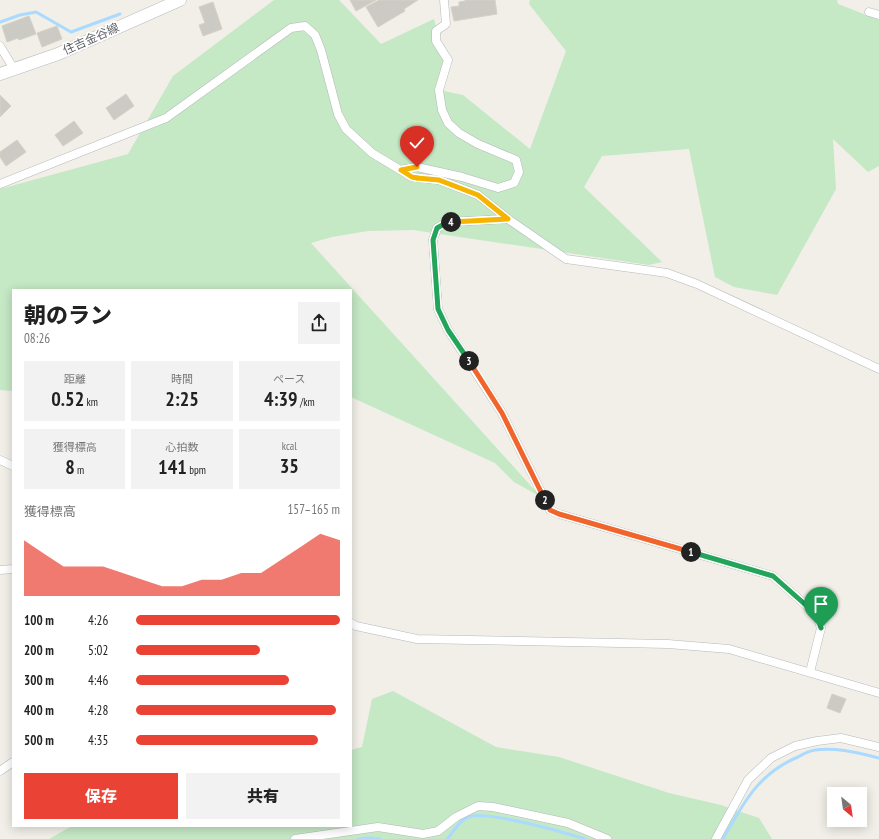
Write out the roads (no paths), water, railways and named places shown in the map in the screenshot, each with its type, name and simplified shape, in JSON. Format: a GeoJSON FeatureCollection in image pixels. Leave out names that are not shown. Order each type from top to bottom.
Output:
{"type":"FeatureCollection","features":[{"type":"Feature","properties":{"kind":"main road","name":"住吉金谷線"},"geometry":{"type":"LineString","coordinates":[[0,74],[58,54],[180,0]]}},
{"type":"Feature","properties":{"kind":"street"},"geometry":{"type":"LineString","coordinates":[[401,170],[417,167],[462,177],[498,188],[514,183],[519,172],[516,160],[478,144],[459,133],[448,123],[442,110],[439,90],[448,60],[436,41],[436,31],[446,24],[444,0]]}},
{"type":"Feature","properties":{"kind":"street"},"geometry":{"type":"LineString","coordinates":[[869,12],[879,14]]}},
{"type":"Feature","properties":{"kind":"street"},"geometry":{"type":"LineString","coordinates":[[0,184],[166,118],[291,28],[306,26],[315,35],[321,50],[338,114],[346,129],[372,153],[412,177],[439,180],[478,195],[508,219],[566,259],[668,273],[697,284],[879,369]]}},
{"type":"Feature","properties":{"kind":"street"},"geometry":{"type":"LineString","coordinates":[[0,46],[14,69]]}},
{"type":"Feature","properties":{"kind":"street"},"geometry":{"type":"LineString","coordinates":[[508,219],[448,222],[437,228],[433,240],[438,309],[448,330],[502,413],[550,510],[559,514],[773,576],[817,615],[821,628],[810,672]]}},
{"type":"Feature","properties":{"kind":"street"},"geometry":{"type":"LineString","coordinates":[[0,460],[12,466]]}},
{"type":"Feature","properties":{"kind":"street"},"geometry":{"type":"LineString","coordinates":[[0,570],[12,568]]}},
{"type":"Feature","properties":{"kind":"street"},"geometry":{"type":"LineString","coordinates":[[352,624],[356,626],[417,639],[668,644],[730,649],[879,693]]}},
{"type":"Feature","properties":{"kind":"street"},"geometry":{"type":"LineString","coordinates":[[716,839],[748,780],[771,758],[795,746],[841,738],[879,747]]}},
{"type":"Feature","properties":{"kind":"street"},"geometry":{"type":"LineString","coordinates":[[0,771],[12,763]]}},
{"type":"Feature","properties":{"kind":"street"},"geometry":{"type":"LineString","coordinates":[[295,839],[378,827],[422,834],[438,831],[456,817],[478,806],[493,807],[568,823],[607,839]]}},
{"type":"Feature","properties":{"kind":"waterway"},"geometry":{"type":"LineString","coordinates":[[0,22],[20,15],[36,12],[71,32],[120,14]]}},
{"type":"Feature","properties":{"kind":"waterway"},"geometry":{"type":"LineString","coordinates":[[723,839],[753,790],[762,780],[784,764],[808,752],[823,749],[847,751],[879,758]]}},
{"type":"Feature","properties":{"kind":"waterway"},"geometry":{"type":"LineString","coordinates":[[447,839],[465,819],[468,817],[478,816],[491,816],[508,819],[585,839]]}},
{"type":"Feature","properties":{"kind":"waterway"},"geometry":{"type":"LineString","coordinates":[[358,839],[380,839]]}}]}
